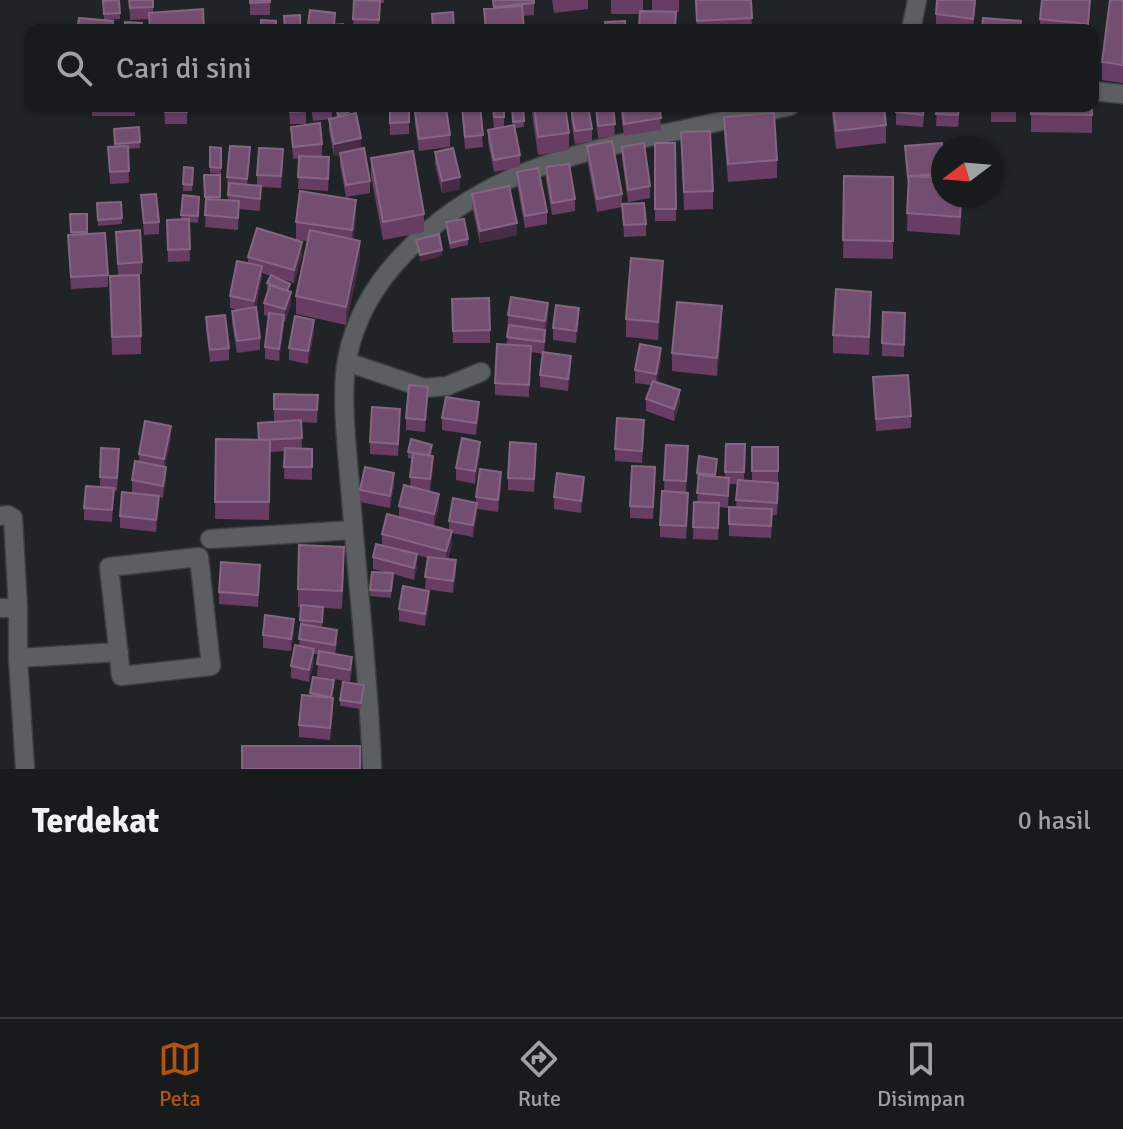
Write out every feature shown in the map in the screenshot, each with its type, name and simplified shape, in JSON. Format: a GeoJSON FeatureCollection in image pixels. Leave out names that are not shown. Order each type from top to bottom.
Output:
{"type":"FeatureCollection","features":[{"type":"Feature","properties":{"kind":"street"},"geometry":{"type":"LineString","coordinates":[[912,24],[917,0]]}},
{"type":"Feature","properties":{"kind":"street"},"geometry":{"type":"LineString","coordinates":[[1099,92],[1123,94]]}},
{"type":"Feature","properties":{"kind":"street"},"geometry":{"type":"LineString","coordinates":[[372,769],[346,436],[347,362],[356,323],[367,301],[390,268],[416,241],[452,210],[493,186],[583,151],[762,112]]}},
{"type":"Feature","properties":{"kind":"street"},"geometry":{"type":"LineString","coordinates":[[347,362],[424,388],[447,386],[481,372]]}},
{"type":"Feature","properties":{"kind":"street"},"geometry":{"type":"LineString","coordinates":[[0,516],[13,518],[9,608],[18,658],[25,769]]}},
{"type":"Feature","properties":{"kind":"street"},"geometry":{"type":"LineString","coordinates":[[210,539],[353,530]]}},
{"type":"Feature","properties":{"kind":"street"},"geometry":{"type":"LineString","coordinates":[[199,557],[211,666],[121,676],[119,652],[109,567],[199,557]]}},
{"type":"Feature","properties":{"kind":"street"},"geometry":{"type":"LineString","coordinates":[[18,658],[119,652]]}},
{"type":"Feature","properties":{"kind":"street"},"geometry":{"type":"LineString","coordinates":[[0,693],[20,693]]}},
{"type":"Feature","properties":{"kind":"building"},"geometry":{"type":"Polygon","coordinates":[[[119,0],[120,13],[104,14],[103,1],[119,0]]]}},
{"type":"Feature","properties":{"kind":"building"},"geometry":{"type":"Polygon","coordinates":[[[129,0],[153,0],[153,7],[130,8],[129,0]]]}},
{"type":"Feature","properties":{"kind":"building"},"geometry":{"type":"Polygon","coordinates":[[[250,0],[270,0],[270,2],[250,3],[250,0]]]}},
{"type":"Feature","properties":{"kind":"building"},"geometry":{"type":"Polygon","coordinates":[[[354,0],[380,1],[379,20],[353,19],[354,0]]]}},
{"type":"Feature","properties":{"kind":"building"},"geometry":{"type":"Polygon","coordinates":[[[493,0],[534,0],[534,3],[494,7],[493,0]]]}},
{"type":"Feature","properties":{"kind":"building"},"geometry":{"type":"Polygon","coordinates":[[[696,0],[751,0],[752,18],[697,21],[696,0]]]}},
{"type":"Feature","properties":{"kind":"building"},"geometry":{"type":"Polygon","coordinates":[[[937,0],[975,0],[973,19],[936,14],[937,0]]]}},
{"type":"Feature","properties":{"kind":"building"},"geometry":{"type":"Polygon","coordinates":[[[1042,0],[1090,0],[1088,24],[1040,19],[1042,0]]]}},
{"type":"Feature","properties":{"kind":"building"},"geometry":{"type":"Polygon","coordinates":[[[1110,0],[1123,0],[1123,65],[1102,62],[1110,0]]]}},
{"type":"Feature","properties":{"kind":"building"},"geometry":{"type":"Polygon","coordinates":[[[522,6],[524,24],[485,24],[484,9],[522,6]]]}},
{"type":"Feature","properties":{"kind":"building"},"geometry":{"type":"Polygon","coordinates":[[[203,9],[204,24],[150,24],[149,13],[203,9]]]}},
{"type":"Feature","properties":{"kind":"building"},"geometry":{"type":"Polygon","coordinates":[[[310,10],[335,13],[334,24],[308,24],[310,10]]]}},
{"type":"Feature","properties":{"kind":"building"},"geometry":{"type":"Polygon","coordinates":[[[640,11],[676,12],[675,24],[639,24],[640,11]]]}},
{"type":"Feature","properties":{"kind":"building"},"geometry":{"type":"Polygon","coordinates":[[[453,12],[454,24],[433,24],[432,14],[453,12]]]}},
{"type":"Feature","properties":{"kind":"building"},"geometry":{"type":"Polygon","coordinates":[[[300,15],[300,24],[285,24],[284,16],[300,15]]]}},
{"type":"Feature","properties":{"kind":"building"},"geometry":{"type":"Polygon","coordinates":[[[79,18],[113,21],[113,24],[78,24],[79,18]]]}},
{"type":"Feature","properties":{"kind":"building"},"geometry":{"type":"Polygon","coordinates":[[[983,18],[1021,21],[1021,24],[982,24],[983,18]]]}},
{"type":"Feature","properties":{"kind":"building"},"geometry":{"type":"Polygon","coordinates":[[[261,20],[276,21],[276,24],[261,24],[261,20]]]}},
{"type":"Feature","properties":{"kind":"building"},"geometry":{"type":"Polygon","coordinates":[[[625,21],[625,24],[605,24],[625,21]]]}},
{"type":"Feature","properties":{"kind":"building"},"geometry":{"type":"Polygon","coordinates":[[[390,112],[409,112],[409,122],[390,123],[390,112]]]}},
{"type":"Feature","properties":{"kind":"building"},"geometry":{"type":"Polygon","coordinates":[[[415,112],[447,112],[450,135],[419,139],[415,112]]]}},
{"type":"Feature","properties":{"kind":"building"},"geometry":{"type":"Polygon","coordinates":[[[463,112],[481,112],[483,135],[465,137],[463,112]]]}},
{"type":"Feature","properties":{"kind":"building"},"geometry":{"type":"Polygon","coordinates":[[[494,112],[504,112],[504,117],[494,117],[494,112]]]}},
{"type":"Feature","properties":{"kind":"building"},"geometry":{"type":"Polygon","coordinates":[[[512,112],[523,112],[524,121],[513,122],[512,112]]]}},
{"type":"Feature","properties":{"kind":"building"},"geometry":{"type":"Polygon","coordinates":[[[535,112],[566,112],[569,133],[538,137],[535,112]]]}},
{"type":"Feature","properties":{"kind":"building"},"geometry":{"type":"Polygon","coordinates":[[[572,112],[589,112],[592,129],[575,131],[572,112]]]}},
{"type":"Feature","properties":{"kind":"building"},"geometry":{"type":"Polygon","coordinates":[[[597,112],[614,112],[615,124],[598,126],[597,112]]]}},
{"type":"Feature","properties":{"kind":"building"},"geometry":{"type":"Polygon","coordinates":[[[623,112],[660,112],[661,118],[624,124],[623,112]]]}},
{"type":"Feature","properties":{"kind":"building"},"geometry":{"type":"Polygon","coordinates":[[[834,112],[885,112],[886,125],[836,131],[834,112]]]}},
{"type":"Feature","properties":{"kind":"building"},"geometry":{"type":"Polygon","coordinates":[[[896,112],[923,112],[923,115],[896,112]]]}},
{"type":"Feature","properties":{"kind":"building"},"geometry":{"type":"Polygon","coordinates":[[[936,112],[958,112],[958,115],[936,112]]]}},
{"type":"Feature","properties":{"kind":"building"},"geometry":{"type":"Polygon","coordinates":[[[1031,112],[1092,112],[1092,115],[1031,112]]]}},
{"type":"Feature","properties":{"kind":"building"},"geometry":{"type":"Polygon","coordinates":[[[356,113],[361,138],[334,144],[329,119],[356,113]]]}},
{"type":"Feature","properties":{"kind":"building"},"geometry":{"type":"Polygon","coordinates":[[[774,113],[777,160],[728,164],[724,117],[774,113]]]}},
{"type":"Feature","properties":{"kind":"building"},"geometry":{"type":"Polygon","coordinates":[[[320,123],[322,144],[293,147],[291,127],[320,123]]]}},
{"type":"Feature","properties":{"kind":"building"},"geometry":{"type":"Polygon","coordinates":[[[514,125],[520,155],[494,160],[488,130],[514,125]]]}},
{"type":"Feature","properties":{"kind":"building"},"geometry":{"type":"Polygon","coordinates":[[[139,127],[140,142],[115,144],[114,129],[139,127]]]}},
{"type":"Feature","properties":{"kind":"building"},"geometry":{"type":"Polygon","coordinates":[[[710,131],[713,191],[684,192],[681,132],[710,131]]]}},
{"type":"Feature","properties":{"kind":"building"},"geometry":{"type":"Polygon","coordinates":[[[612,141],[622,194],[597,199],[587,146],[612,141]]]}},
{"type":"Feature","properties":{"kind":"building"},"geometry":{"type":"Polygon","coordinates":[[[644,143],[650,186],[628,190],[622,147],[644,143]]]}},
{"type":"Feature","properties":{"kind":"building"},"geometry":{"type":"Polygon","coordinates":[[[655,143],[675,143],[676,209],[655,209],[655,143]]]}},
{"type":"Feature","properties":{"kind":"building"},"geometry":{"type":"Polygon","coordinates":[[[931,144],[931,175],[908,177],[905,146],[931,144]]]}},
{"type":"Feature","properties":{"kind":"building"},"geometry":{"type":"Polygon","coordinates":[[[128,146],[129,171],[110,172],[108,147],[128,146]]]}},
{"type":"Feature","properties":{"kind":"building"},"geometry":{"type":"Polygon","coordinates":[[[230,146],[250,147],[247,179],[227,177],[230,146]]]}},
{"type":"Feature","properties":{"kind":"building"},"geometry":{"type":"Polygon","coordinates":[[[210,147],[221,148],[221,168],[210,167],[210,147]]]}},
{"type":"Feature","properties":{"kind":"building"},"geometry":{"type":"Polygon","coordinates":[[[259,148],[283,149],[281,176],[257,175],[259,148]]]}},
{"type":"Feature","properties":{"kind":"building"},"geometry":{"type":"Polygon","coordinates":[[[364,148],[370,181],[346,185],[340,153],[364,148]]]}},
{"type":"Feature","properties":{"kind":"building"},"geometry":{"type":"Polygon","coordinates":[[[453,148],[460,177],[442,181],[435,152],[453,148]]]}},
{"type":"Feature","properties":{"kind":"building"},"geometry":{"type":"Polygon","coordinates":[[[413,151],[424,214],[383,222],[371,158],[413,151]]]}},
{"type":"Feature","properties":{"kind":"building"},"geometry":{"type":"Polygon","coordinates":[[[299,156],[329,157],[328,179],[298,177],[299,156]]]}},
{"type":"Feature","properties":{"kind":"building"},"geometry":{"type":"Polygon","coordinates":[[[569,164],[575,199],[552,203],[546,167],[569,164]]]}},
{"type":"Feature","properties":{"kind":"building"},"geometry":{"type":"Polygon","coordinates":[[[184,167],[193,168],[192,185],[183,184],[184,167]]]}},
{"type":"Feature","properties":{"kind":"building"},"geometry":{"type":"Polygon","coordinates":[[[538,168],[547,212],[525,216],[517,172],[538,168]]]}},
{"type":"Feature","properties":{"kind":"building"},"geometry":{"type":"Polygon","coordinates":[[[204,175],[220,175],[220,197],[205,197],[204,175]]]}},
{"type":"Feature","properties":{"kind":"building"},"geometry":{"type":"Polygon","coordinates":[[[844,176],[893,177],[893,241],[843,240],[844,176]]]}},
{"type":"Feature","properties":{"kind":"building"},"geometry":{"type":"Polygon","coordinates":[[[909,176],[931,177],[931,208],[960,208],[960,217],[907,213],[909,176]]]}},
{"type":"Feature","properties":{"kind":"building"},"geometry":{"type":"Polygon","coordinates":[[[229,183],[261,186],[260,199],[228,195],[229,183]]]}},
{"type":"Feature","properties":{"kind":"building"},"geometry":{"type":"Polygon","coordinates":[[[509,186],[517,223],[480,231],[472,194],[509,186]]]}},
{"type":"Feature","properties":{"kind":"building"},"geometry":{"type":"Polygon","coordinates":[[[300,191],[356,200],[352,230],[296,222],[300,191]]]}},
{"type":"Feature","properties":{"kind":"building"},"geometry":{"type":"Polygon","coordinates":[[[156,194],[159,222],[144,223],[141,195],[156,194]]]}},
{"type":"Feature","properties":{"kind":"building"},"geometry":{"type":"Polygon","coordinates":[[[183,195],[199,197],[198,216],[181,215],[183,195]]]}},
{"type":"Feature","properties":{"kind":"building"},"geometry":{"type":"Polygon","coordinates":[[[206,199],[239,201],[238,218],[205,215],[206,199]]]}},
{"type":"Feature","properties":{"kind":"building"},"geometry":{"type":"Polygon","coordinates":[[[121,202],[122,218],[98,220],[97,203],[121,202]]]}},
{"type":"Feature","properties":{"kind":"building"},"geometry":{"type":"Polygon","coordinates":[[[644,203],[646,224],[624,225],[622,204],[644,203]]]}},
{"type":"Feature","properties":{"kind":"building"},"geometry":{"type":"Polygon","coordinates":[[[70,214],[87,214],[87,232],[71,232],[70,214]]]}},
{"type":"Feature","properties":{"kind":"building"},"geometry":{"type":"Polygon","coordinates":[[[189,219],[190,249],[168,250],[167,220],[189,219]]]}},
{"type":"Feature","properties":{"kind":"building"},"geometry":{"type":"Polygon","coordinates":[[[464,219],[468,239],[450,243],[446,222],[464,219]]]}},
{"type":"Feature","properties":{"kind":"building"},"geometry":{"type":"Polygon","coordinates":[[[257,228],[302,242],[294,270],[248,257],[257,228]]]}},
{"type":"Feature","properties":{"kind":"building"},"geometry":{"type":"Polygon","coordinates":[[[140,230],[142,262],[118,264],[116,232],[140,230]]]}},
{"type":"Feature","properties":{"kind":"building"},"geometry":{"type":"Polygon","coordinates":[[[310,230],[360,241],[346,307],[296,296],[310,230]]]}},
{"type":"Feature","properties":{"kind":"building"},"geometry":{"type":"Polygon","coordinates":[[[105,233],[108,275],[71,277],[68,235],[105,233]]]}},
{"type":"Feature","properties":{"kind":"building"},"geometry":{"type":"Polygon","coordinates":[[[439,234],[442,250],[420,255],[416,240],[439,234]]]}},
{"type":"Feature","properties":{"kind":"building"},"geometry":{"type":"Polygon","coordinates":[[[631,258],[663,261],[658,322],[626,319],[631,258]]]}},
{"type":"Feature","properties":{"kind":"building"},"geometry":{"type":"Polygon","coordinates":[[[237,261],[262,266],[254,301],[230,296],[237,261]]]}},
{"type":"Feature","properties":{"kind":"building"},"geometry":{"type":"Polygon","coordinates":[[[139,275],[141,336],[112,337],[110,276],[139,275]]]}},
{"type":"Feature","properties":{"kind":"building"},"geometry":{"type":"Polygon","coordinates":[[[271,275],[290,284],[287,291],[267,283],[271,275]]]}},
{"type":"Feature","properties":{"kind":"building"},"geometry":{"type":"Polygon","coordinates":[[[270,285],[291,292],[285,309],[264,303],[270,285]]]}},
{"type":"Feature","properties":{"kind":"building"},"geometry":{"type":"Polygon","coordinates":[[[836,289],[871,292],[869,337],[833,335],[836,289]]]}},
{"type":"Feature","properties":{"kind":"building"},"geometry":{"type":"Polygon","coordinates":[[[511,297],[548,303],[545,321],[508,315],[511,297]]]}},
{"type":"Feature","properties":{"kind":"building"},"geometry":{"type":"Polygon","coordinates":[[[489,298],[490,330],[453,331],[452,299],[489,298]]]}},
{"type":"Feature","properties":{"kind":"building"},"geometry":{"type":"Polygon","coordinates":[[[677,302],[722,306],[717,358],[672,353],[677,302]]]}},
{"type":"Feature","properties":{"kind":"building"},"geometry":{"type":"Polygon","coordinates":[[[556,305],[579,308],[576,331],[553,328],[556,305]]]}},
{"type":"Feature","properties":{"kind":"building"},"geometry":{"type":"Polygon","coordinates":[[[256,307],[260,338],[237,341],[232,311],[256,307]]]}},
{"type":"Feature","properties":{"kind":"building"},"geometry":{"type":"Polygon","coordinates":[[[883,312],[905,313],[904,345],[882,343],[883,312]]]}},
{"type":"Feature","properties":{"kind":"building"},"geometry":{"type":"Polygon","coordinates":[[[269,313],[284,315],[279,349],[265,347],[269,313]]]}},
{"type":"Feature","properties":{"kind":"building"},"geometry":{"type":"Polygon","coordinates":[[[225,315],[229,348],[210,350],[206,317],[225,315]]]}},
{"type":"Feature","properties":{"kind":"building"},"geometry":{"type":"Polygon","coordinates":[[[295,316],[314,320],[308,351],[289,348],[295,316]]]}},
{"type":"Feature","properties":{"kind":"building"},"geometry":{"type":"Polygon","coordinates":[[[509,325],[545,330],[544,342],[507,337],[509,325]]]}},
{"type":"Feature","properties":{"kind":"building"},"geometry":{"type":"Polygon","coordinates":[[[497,344],[531,346],[529,385],[495,383],[497,344]]]}},
{"type":"Feature","properties":{"kind":"building"},"geometry":{"type":"Polygon","coordinates":[[[640,344],[661,348],[656,374],[635,370],[640,344]]]}},
{"type":"Feature","properties":{"kind":"building"},"geometry":{"type":"Polygon","coordinates":[[[543,352],[571,356],[568,379],[540,375],[543,352]]]}},
{"type":"Feature","properties":{"kind":"building"},"geometry":{"type":"Polygon","coordinates":[[[908,375],[911,416],[876,419],[873,377],[908,375]]]}},
{"type":"Feature","properties":{"kind":"building"},"geometry":{"type":"Polygon","coordinates":[[[653,381],[680,390],[674,409],[646,399],[653,381]]]}},
{"type":"Feature","properties":{"kind":"building"},"geometry":{"type":"Polygon","coordinates":[[[409,385],[428,387],[425,420],[406,418],[409,385]]]}},
{"type":"Feature","properties":{"kind":"building"},"geometry":{"type":"Polygon","coordinates":[[[274,394],[318,395],[317,410],[274,409],[274,394]]]}},
{"type":"Feature","properties":{"kind":"building"},"geometry":{"type":"Polygon","coordinates":[[[446,397],[479,402],[476,423],[442,418],[446,397]]]}},
{"type":"Feature","properties":{"kind":"building"},"geometry":{"type":"Polygon","coordinates":[[[372,407],[400,409],[398,444],[370,442],[372,407]]]}},
{"type":"Feature","properties":{"kind":"building"},"geometry":{"type":"Polygon","coordinates":[[[617,418],[644,420],[642,451],[615,449],[617,418]]]}},
{"type":"Feature","properties":{"kind":"building"},"geometry":{"type":"Polygon","coordinates":[[[301,420],[302,438],[259,440],[258,423],[301,420]]]}},
{"type":"Feature","properties":{"kind":"building"},"geometry":{"type":"Polygon","coordinates":[[[145,421],[171,426],[164,459],[139,454],[145,421]]]}},
{"type":"Feature","properties":{"kind":"building"},"geometry":{"type":"Polygon","coordinates":[[[462,438],[480,442],[475,471],[456,468],[462,438]]]}},
{"type":"Feature","properties":{"kind":"building"},"geometry":{"type":"Polygon","coordinates":[[[216,439],[270,440],[269,502],[215,502],[216,439]]]}},
{"type":"Feature","properties":{"kind":"building"},"geometry":{"type":"Polygon","coordinates":[[[411,439],[432,445],[429,455],[408,452],[411,439]]]}},
{"type":"Feature","properties":{"kind":"building"},"geometry":{"type":"Polygon","coordinates":[[[510,442],[536,444],[534,479],[508,478],[510,442]]]}},
{"type":"Feature","properties":{"kind":"building"},"geometry":{"type":"Polygon","coordinates":[[[726,444],[745,444],[744,472],[725,472],[726,444]]]}},
{"type":"Feature","properties":{"kind":"building"},"geometry":{"type":"Polygon","coordinates":[[[666,445],[688,446],[686,481],[664,480],[666,445]]]}},
{"type":"Feature","properties":{"kind":"building"},"geometry":{"type":"Polygon","coordinates":[[[752,447],[778,447],[778,471],[752,471],[752,447]]]}},
{"type":"Feature","properties":{"kind":"building"},"geometry":{"type":"Polygon","coordinates":[[[101,448],[119,449],[117,478],[100,477],[101,448]]]}},
{"type":"Feature","properties":{"kind":"building"},"geometry":{"type":"Polygon","coordinates":[[[285,448],[312,449],[312,467],[284,467],[285,448]]]}},
{"type":"Feature","properties":{"kind":"building"},"geometry":{"type":"Polygon","coordinates":[[[413,453],[433,456],[430,479],[410,477],[413,453]]]}},
{"type":"Feature","properties":{"kind":"building"},"geometry":{"type":"Polygon","coordinates":[[[699,456],[717,459],[715,475],[697,473],[699,456]]]}},
{"type":"Feature","properties":{"kind":"building"},"geometry":{"type":"Polygon","coordinates":[[[135,461],[166,467],[163,486],[132,480],[135,461]]]}},
{"type":"Feature","properties":{"kind":"building"},"geometry":{"type":"Polygon","coordinates":[[[632,466],[655,467],[653,507],[630,506],[632,466]]]}},
{"type":"Feature","properties":{"kind":"building"},"geometry":{"type":"Polygon","coordinates":[[[365,467],[394,473],[390,496],[360,490],[365,467]]]}},
{"type":"Feature","properties":{"kind":"building"},"geometry":{"type":"Polygon","coordinates":[[[480,469],[501,472],[498,500],[476,497],[480,469]]]}},
{"type":"Feature","properties":{"kind":"building"},"geometry":{"type":"Polygon","coordinates":[[[557,473],[584,477],[581,501],[554,497],[557,473]]]}},
{"type":"Feature","properties":{"kind":"building"},"geometry":{"type":"Polygon","coordinates":[[[699,475],[729,478],[728,496],[697,493],[699,475]]]}},
{"type":"Feature","properties":{"kind":"building"},"geometry":{"type":"Polygon","coordinates":[[[738,480],[778,483],[777,503],[736,500],[738,480]]]}},
{"type":"Feature","properties":{"kind":"building"},"geometry":{"type":"Polygon","coordinates":[[[404,485],[439,494],[434,514],[399,506],[404,485]]]}},
{"type":"Feature","properties":{"kind":"building"},"geometry":{"type":"Polygon","coordinates":[[[86,486],[114,488],[112,510],[84,508],[86,486]]]}},
{"type":"Feature","properties":{"kind":"building"},"geometry":{"type":"Polygon","coordinates":[[[662,491],[688,493],[686,526],[660,525],[662,491]]]}},
{"type":"Feature","properties":{"kind":"building"},"geometry":{"type":"Polygon","coordinates":[[[122,492],[159,496],[156,520],[120,516],[122,492]]]}},
{"type":"Feature","properties":{"kind":"building"},"geometry":{"type":"Polygon","coordinates":[[[453,498],[477,503],[473,525],[449,521],[453,498]]]}},
{"type":"Feature","properties":{"kind":"building"},"geometry":{"type":"Polygon","coordinates":[[[694,502],[719,503],[718,528],[693,527],[694,502]]]}},
{"type":"Feature","properties":{"kind":"building"},"geometry":{"type":"Polygon","coordinates":[[[729,507],[772,509],[771,526],[729,524],[729,507]]]}},
{"type":"Feature","properties":{"kind":"building"},"geometry":{"type":"Polygon","coordinates":[[[387,514],[452,531],[446,551],[382,534],[387,514]]]}},
{"type":"Feature","properties":{"kind":"building"},"geometry":{"type":"Polygon","coordinates":[[[376,544],[417,554],[414,568],[373,557],[376,544]]]}},
{"type":"Feature","properties":{"kind":"building"},"geometry":{"type":"Polygon","coordinates":[[[299,545],[344,547],[342,591],[298,589],[299,545]]]}},
{"type":"Feature","properties":{"kind":"building"},"geometry":{"type":"Polygon","coordinates":[[[428,557],[456,560],[453,581],[425,577],[428,557]]]}},
{"type":"Feature","properties":{"kind":"building"},"geometry":{"type":"Polygon","coordinates":[[[221,562],[260,565],[258,595],[219,592],[221,562]]]}},
{"type":"Feature","properties":{"kind":"building"},"geometry":{"type":"Polygon","coordinates":[[[372,572],[393,573],[391,591],[370,590],[372,572]]]}},
{"type":"Feature","properties":{"kind":"building"},"geometry":{"type":"Polygon","coordinates":[[[403,586],[429,591],[425,614],[399,609],[403,586]]]}},
{"type":"Feature","properties":{"kind":"building"},"geometry":{"type":"Polygon","coordinates":[[[301,605],[323,607],[322,622],[300,620],[301,605]]]}},
{"type":"Feature","properties":{"kind":"building"},"geometry":{"type":"Polygon","coordinates":[[[265,615],[294,619],[291,639],[263,635],[265,615]]]}},
{"type":"Feature","properties":{"kind":"building"},"geometry":{"type":"Polygon","coordinates":[[[301,624],[337,630],[335,645],[299,639],[301,624]]]}},
{"type":"Feature","properties":{"kind":"building"},"geometry":{"type":"Polygon","coordinates":[[[295,645],[314,649],[309,670],[291,666],[295,645]]]}},
{"type":"Feature","properties":{"kind":"building"},"geometry":{"type":"Polygon","coordinates":[[[319,651],[352,657],[350,670],[317,664],[319,651]]]}},
{"type":"Feature","properties":{"kind":"building"},"geometry":{"type":"Polygon","coordinates":[[[313,677],[334,680],[331,697],[310,693],[313,677]]]}},
{"type":"Feature","properties":{"kind":"building"},"geometry":{"type":"Polygon","coordinates":[[[343,682],[364,685],[361,703],[340,700],[343,682]]]}},
{"type":"Feature","properties":{"kind":"building"},"geometry":{"type":"Polygon","coordinates":[[[302,695],[333,698],[330,728],[299,725],[302,695]]]}},
{"type":"Feature","properties":{"kind":"building"},"geometry":{"type":"Polygon","coordinates":[[[242,746],[360,746],[360,769],[242,769],[242,746]]]}}]}
